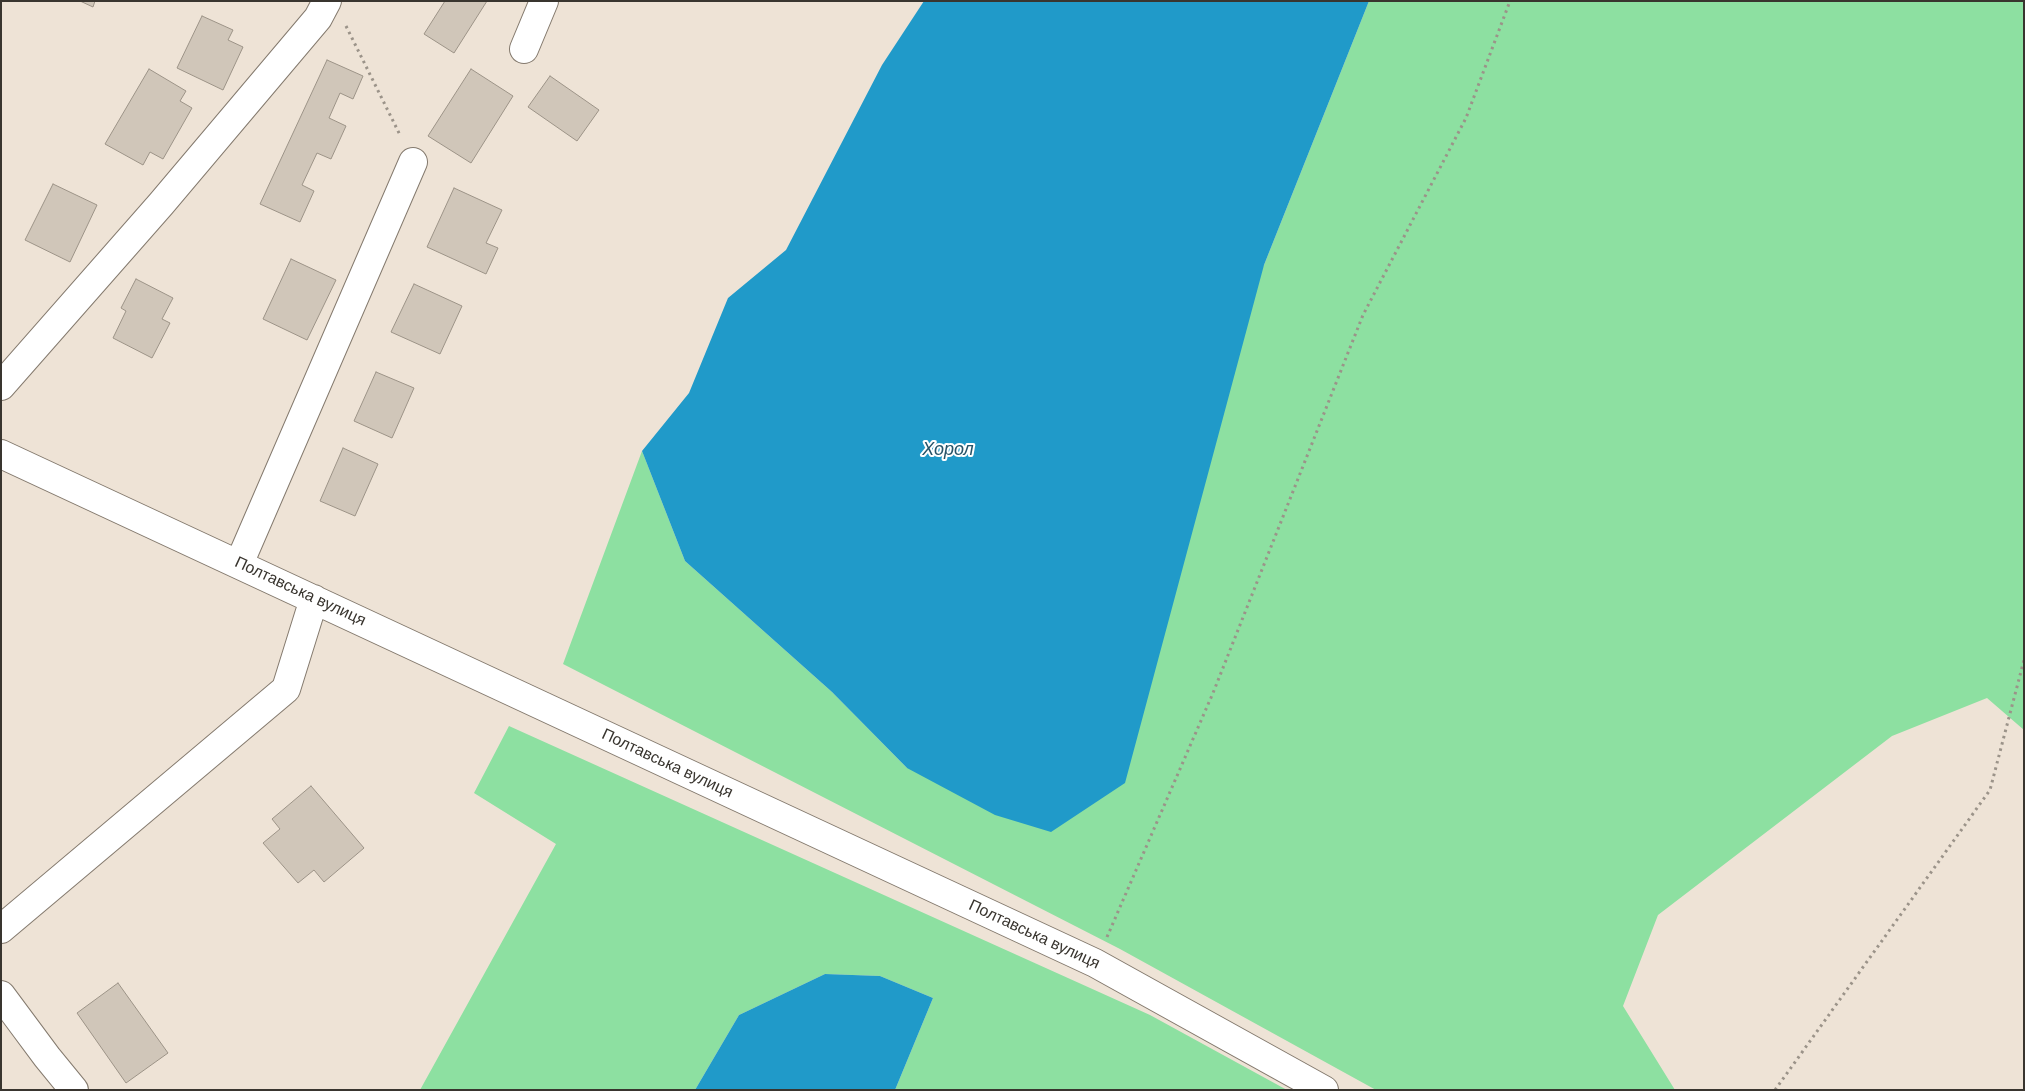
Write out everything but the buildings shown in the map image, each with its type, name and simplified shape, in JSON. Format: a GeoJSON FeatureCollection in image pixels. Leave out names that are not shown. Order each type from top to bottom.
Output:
{"type":"FeatureCollection","features":[{"type":"Feature","properties":{"kind":"street"},"geometry":{"type":"LineString","coordinates":[[524,49],[544,1]]}},
{"type":"Feature","properties":{"kind":"street"},"geometry":{"type":"LineString","coordinates":[[1,386],[167,197],[318,18],[335,10]]}},
{"type":"Feature","properties":{"kind":"street"},"geometry":{"type":"LineString","coordinates":[[239,564],[413,162]]}},
{"type":"Feature","properties":{"kind":"street","name":"Полтавська вулиця"},"geometry":{"type":"LineString","coordinates":[[1,454],[1095,963],[1324,1090]]}},
{"type":"Feature","properties":{"kind":"street"},"geometry":{"type":"LineString","coordinates":[[1,929],[286,689],[314,599]]}},
{"type":"Feature","properties":{"kind":"street"},"geometry":{"type":"LineString","coordinates":[[1,995],[74,1090]]}},
{"type":"Feature","properties":{"kind":"path"},"geometry":{"type":"LineString","coordinates":[[1095,963],[1213,694],[1363,315],[1466,118],[1510,1]]}},
{"type":"Feature","properties":{"kind":"path"},"geometry":{"type":"LineString","coordinates":[[335,10],[413,162]]}},
{"type":"Feature","properties":{"kind":"path"},"geometry":{"type":"LineString","coordinates":[[1775,1090],[1990,790],[2024,660]]}},
{"type":"Feature","properties":{"kind":"green space"},"geometry":{"type":"Polygon","coordinates":[[[1369,1],[2024,1],[2024,730],[1987,698],[1892,736],[1658,915],[1623,1006],[1675,1090],[1376,1090],[1120,949],[563,664],[642,451],[685,561],[832,692],[907,768],[1264,265],[1369,1]]]}},
{"type":"Feature","properties":{"kind":"green space"},"geometry":{"type":"Polygon","coordinates":[[[509,726],[1150,1015],[1287,1090],[895,1090],[933,998],[880,976],[825,974],[739,1015],[695,1090],[420,1090],[556,844],[474,793],[509,726]]]}},
{"type":"Feature","properties":{"kind":"water","name":"Хорол"},"geometry":{"type":"Polygon","coordinates":[[[924,1],[1369,1],[1264,265],[1125,783],[1051,832],[995,815],[907,768],[832,692],[685,561],[642,451],[689,393],[728,298],[786,250],[882,65],[924,1]]]}},
{"type":"Feature","properties":{"kind":"water"},"geometry":{"type":"Polygon","coordinates":[[[825,974],[880,976],[933,998],[895,1090],[695,1090],[739,1015],[825,974]]]}}]}
